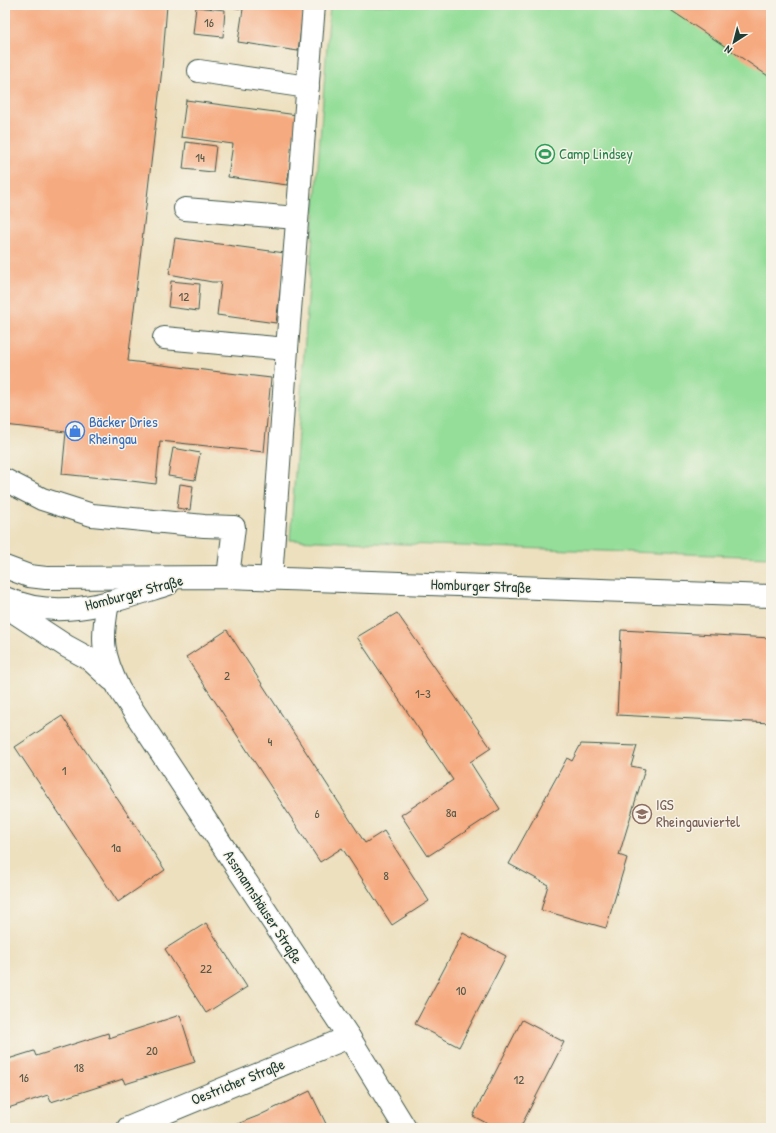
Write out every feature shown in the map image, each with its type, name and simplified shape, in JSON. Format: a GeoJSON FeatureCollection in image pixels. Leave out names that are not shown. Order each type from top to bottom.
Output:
{"type":"FeatureCollection","features":[{"type":"Feature","properties":{"kind":"street"},"geometry":{"type":"LineString","coordinates":[[271,579],[287,349],[314,5]]}},
{"type":"Feature","properties":{"kind":"street"},"geometry":{"type":"LineString","coordinates":[[199,71],[308,87]]}},
{"type":"Feature","properties":{"kind":"street"},"geometry":{"type":"LineString","coordinates":[[185,208],[297,218]]}},
{"type":"Feature","properties":{"kind":"street"},"geometry":{"type":"LineString","coordinates":[[164,338],[287,349]]}},
{"type":"Feature","properties":{"kind":"street"},"geometry":{"type":"LineString","coordinates":[[5,480],[42,499],[92,516],[204,526],[234,527],[228,577]]}},
{"type":"Feature","properties":{"kind":"street","name":"Homburger Straße"},"geometry":{"type":"LineString","coordinates":[[5,567],[30,576],[46,578],[228,577],[771,596]]}},
{"type":"Feature","properties":{"kind":"street","name":"Homburger Straße"},"geometry":{"type":"LineString","coordinates":[[5,598],[32,607],[67,610],[108,603],[192,577]]}},
{"type":"Feature","properties":{"kind":"street","name":"Assmannshäuser Straße"},"geometry":{"type":"LineString","coordinates":[[108,603],[104,624],[104,646],[110,671],[119,688],[349,1037],[405,1128]]}},
{"type":"Feature","properties":{"kind":"street","name":"Assmannshäuser Straße"},"geometry":{"type":"LineString","coordinates":[[5,606],[66,646],[88,658],[119,688]]}},
{"type":"Feature","properties":{"kind":"street","name":"Oestricher Straße"},"geometry":{"type":"LineString","coordinates":[[128,1128],[349,1037]]}},
{"type":"Feature","properties":{"kind":"green space","name":"Camp Lindsey"},"geometry":{"type":"Polygon","coordinates":[[[330,5],[771,5],[771,557],[290,540],[330,5]]]}},
{"type":"Feature","properties":{"kind":"building"},"geometry":{"type":"Polygon","coordinates":[[[5,5],[167,5],[162,69],[128,361],[271,378],[264,452],[160,441],[156,484],[62,474],[66,432],[5,425],[5,5]]]}},
{"type":"Feature","properties":{"kind":"building"},"geometry":{"type":"Polygon","coordinates":[[[218,5],[304,5],[298,51],[238,42],[243,9],[218,5]]]}},
{"type":"Feature","properties":{"kind":"building"},"geometry":{"type":"Polygon","coordinates":[[[663,5],[771,5],[771,78],[723,45],[663,5]]]}},
{"type":"Feature","properties":{"kind":"building"},"geometry":{"type":"Polygon","coordinates":[[[196,7],[225,10],[223,37],[193,34],[196,7]]]}},
{"type":"Feature","properties":{"kind":"building"},"geometry":{"type":"Polygon","coordinates":[[[186,100],[297,115],[287,185],[228,177],[233,144],[181,137],[186,100]]]}},
{"type":"Feature","properties":{"kind":"building"},"geometry":{"type":"Polygon","coordinates":[[[186,142],[216,146],[213,172],[183,169],[186,142]]]}},
{"type":"Feature","properties":{"kind":"building"},"geometry":{"type":"Polygon","coordinates":[[[175,238],[285,253],[276,323],[217,315],[221,282],[212,282],[169,274],[175,238]]]}},
{"type":"Feature","properties":{"kind":"building"},"geometry":{"type":"Polygon","coordinates":[[[171,281],[200,284],[198,311],[168,307],[171,281]]]}},
{"type":"Feature","properties":{"kind":"building"},"geometry":{"type":"Polygon","coordinates":[[[173,448],[200,453],[195,480],[168,476],[173,448]]]}},
{"type":"Feature","properties":{"kind":"building"},"geometry":{"type":"Polygon","coordinates":[[[180,484],[193,486],[190,510],[177,508],[180,484]]]}},
{"type":"Feature","properties":{"kind":"building"},"geometry":{"type":"Polygon","coordinates":[[[397,613],[491,748],[470,762],[500,809],[428,856],[401,815],[453,780],[357,637],[397,613]]]}},
{"type":"Feature","properties":{"kind":"building"},"geometry":{"type":"Polygon","coordinates":[[[227,630],[365,843],[384,831],[429,901],[392,925],[342,848],[320,862],[186,657],[227,630]]]}},
{"type":"Feature","properties":{"kind":"building"},"geometry":{"type":"Polygon","coordinates":[[[621,630],[771,638],[771,723],[617,715],[621,630]]]}},
{"type":"Feature","properties":{"kind":"building"},"geometry":{"type":"Polygon","coordinates":[[[62,716],[165,870],[118,902],[15,747],[62,716]]]}},
{"type":"Feature","properties":{"kind":"building"},"geometry":{"type":"Polygon","coordinates":[[[581,744],[637,746],[631,766],[645,769],[619,855],[627,858],[606,928],[541,910],[548,885],[509,864],[567,758],[572,761],[581,744]]]}},
{"type":"Feature","properties":{"kind":"building"},"geometry":{"type":"Polygon","coordinates":[[[206,923],[247,987],[206,1013],[165,949],[206,923]]]}},
{"type":"Feature","properties":{"kind":"building"},"geometry":{"type":"Polygon","coordinates":[[[463,933],[506,956],[459,1047],[415,1024],[463,933]]]}},
{"type":"Feature","properties":{"kind":"building"},"geometry":{"type":"Polygon","coordinates":[[[180,1015],[195,1062],[125,1084],[123,1079],[51,1102],[48,1095],[5,1109],[5,1060],[34,1051],[36,1056],[108,1033],[109,1038],[180,1015]]]}},
{"type":"Feature","properties":{"kind":"building"},"geometry":{"type":"Polygon","coordinates":[[[522,1020],[564,1042],[520,1128],[496,1128],[473,1116],[522,1020]]]}},
{"type":"Feature","properties":{"kind":"building"},"geometry":{"type":"Polygon","coordinates":[[[310,1091],[328,1128],[227,1128],[258,1116],[310,1091]]]}},
{"type":"Feature","properties":{"kind":"place","name":"Camp Lindsey"},"geometry":{"type":"Point","coordinates":[545,154]}},
{"type":"Feature","properties":{"kind":"place","name":"Bäcker Dries Rheingau"},"geometry":{"type":"Point","coordinates":[75,431]}},
{"type":"Feature","properties":{"kind":"place","name":"IGS Rheingauviertel"},"geometry":{"type":"Point","coordinates":[642,814]}}]}
